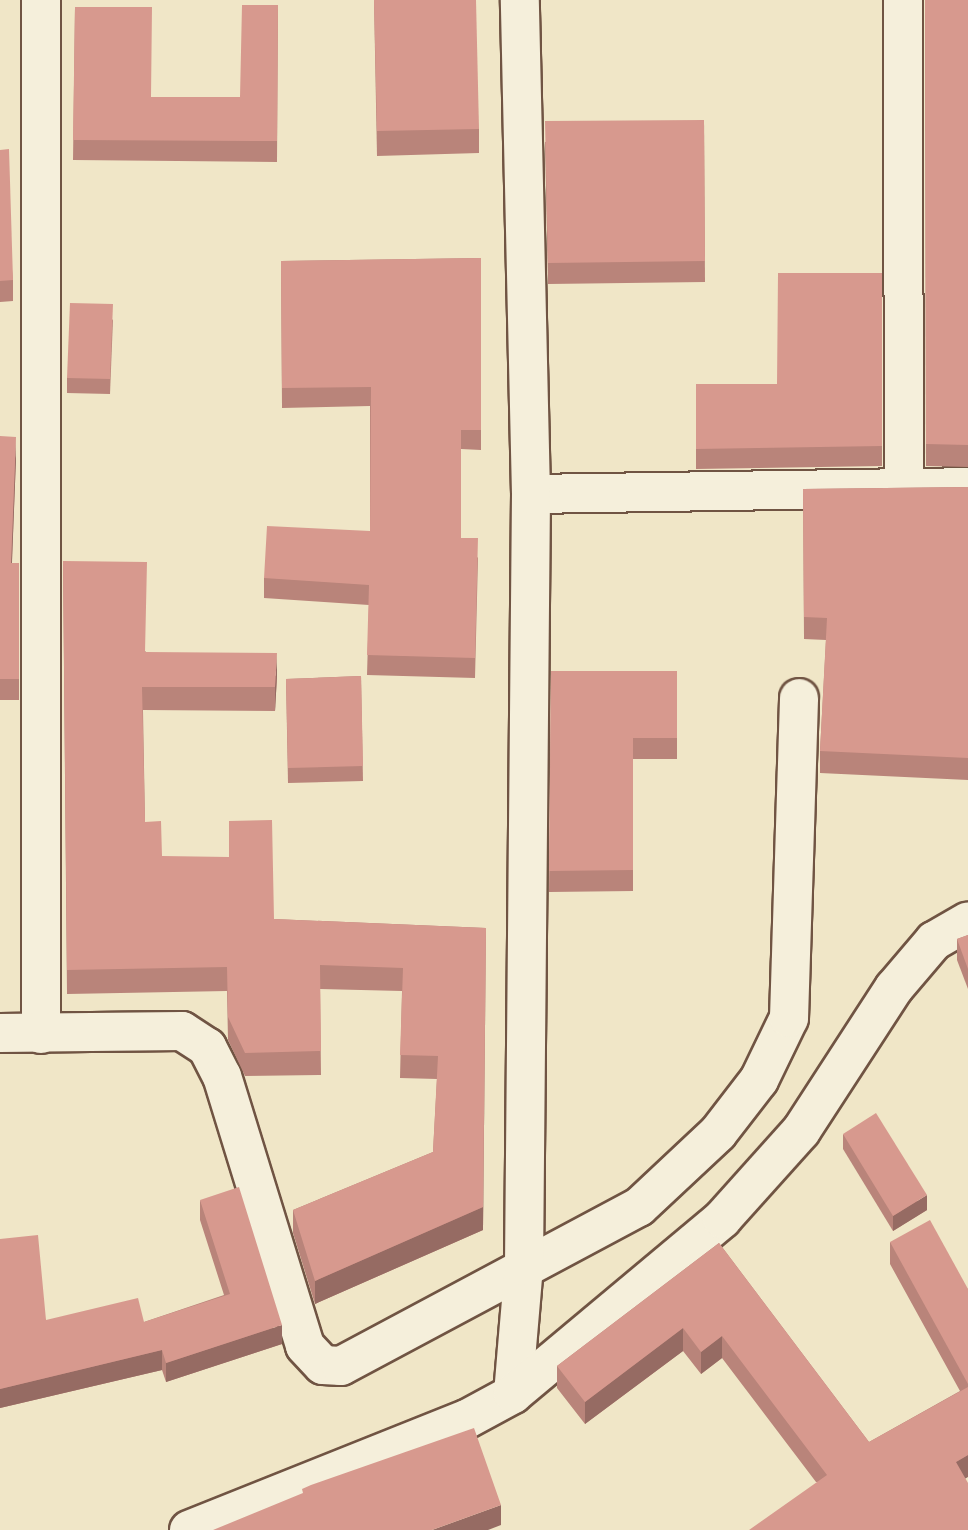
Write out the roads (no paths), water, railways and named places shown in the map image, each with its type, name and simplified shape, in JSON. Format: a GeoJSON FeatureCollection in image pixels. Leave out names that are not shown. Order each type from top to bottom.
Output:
{"type":"FeatureCollection","features":[{"type":"Feature","properties":{"kind":"street"},"geometry":{"type":"LineString","coordinates":[[41,0],[41,1034]]}},
{"type":"Feature","properties":{"kind":"street"},"geometry":{"type":"LineString","coordinates":[[513,1394],[524,1266],[531,494],[520,0]]}},
{"type":"Feature","properties":{"kind":"street"},"geometry":{"type":"LineString","coordinates":[[903,0],[904,486]]}},
{"type":"Feature","properties":{"kind":"street"},"geometry":{"type":"LineString","coordinates":[[531,494],[968,486]]}},
{"type":"Feature","properties":{"kind":"street"},"geometry":{"type":"LineString","coordinates":[[0,1033],[182,1031],[207,1047],[222,1076],[305,1346],[323,1365],[341,1366],[639,1207],[718,1133],[759,1080],[789,1018],[799,698]]}},
{"type":"Feature","properties":{"kind":"street"},"geometry":{"type":"LineString","coordinates":[[189,1530],[467,1419],[513,1394],[722,1219],[801,1131],[894,988],[934,941],[968,921]]}}]}
